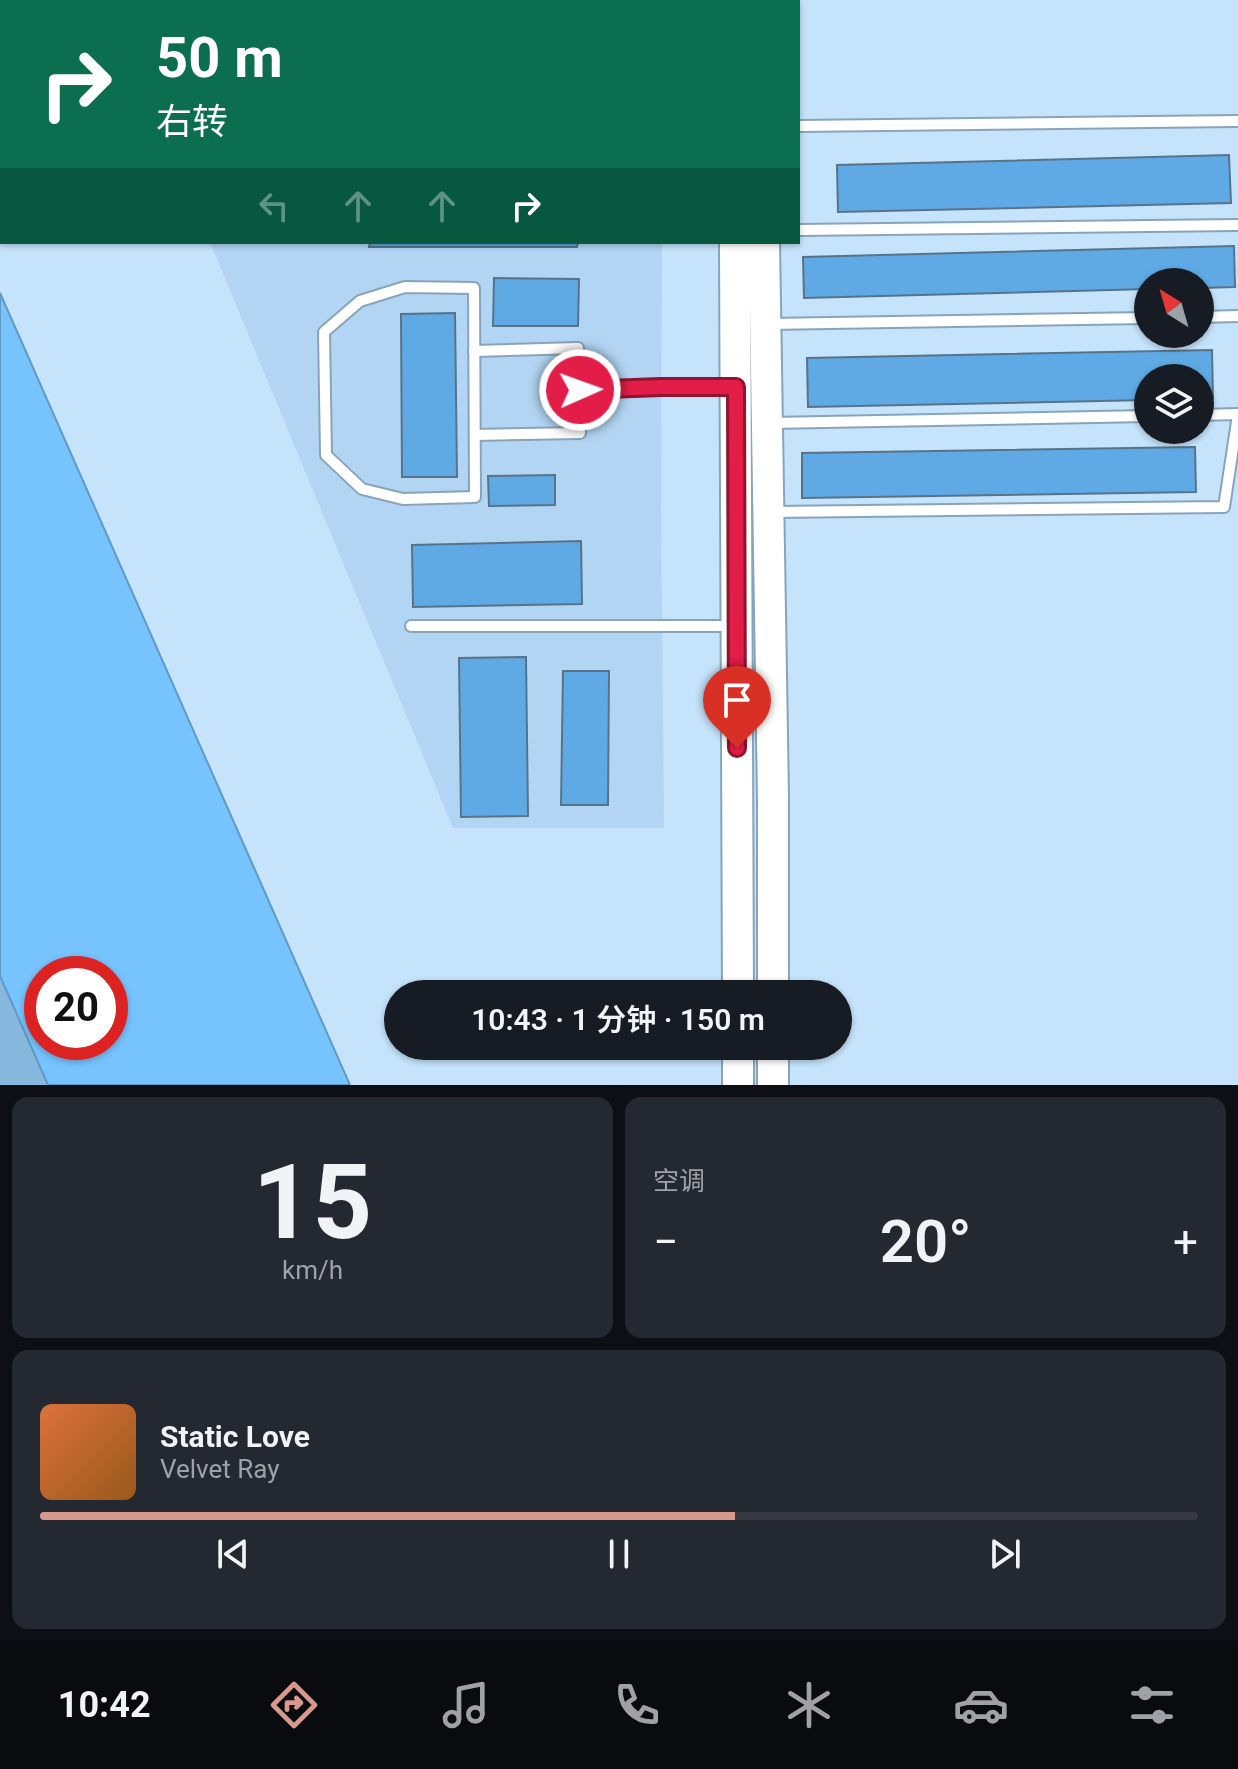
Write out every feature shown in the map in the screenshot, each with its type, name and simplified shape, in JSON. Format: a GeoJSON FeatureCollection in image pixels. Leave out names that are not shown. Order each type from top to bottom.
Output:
{"type":"FeatureCollection","features":[{"type":"Feature","properties":{"kind":"main road"},"geometry":{"type":"LineString","coordinates":[[735,244],[738,980]]}},
{"type":"Feature","properties":{"kind":"main road"},"geometry":{"type":"LineString","coordinates":[[764,244],[773,980]]}},
{"type":"Feature","properties":{"kind":"main road"},"geometry":{"type":"LineString","coordinates":[[738,1060],[738,1085]]}},
{"type":"Feature","properties":{"kind":"main road"},"geometry":{"type":"LineString","coordinates":[[773,1060],[773,1085]]}},
{"type":"Feature","properties":{"kind":"lane"},"geometry":{"type":"LineString","coordinates":[[800,126],[1238,121]]}},
{"type":"Feature","properties":{"kind":"lane"},"geometry":{"type":"LineString","coordinates":[[800,230],[1238,225]]}},
{"type":"Feature","properties":{"kind":"lane"},"geometry":{"type":"LineString","coordinates":[[405,287],[474,288],[475,435],[475,497],[403,499],[362,489],[326,455],[324,332],[360,301],[405,287]]}},
{"type":"Feature","properties":{"kind":"lane"},"geometry":{"type":"LineString","coordinates":[[1214,317],[1238,316]]}},
{"type":"Feature","properties":{"kind":"lane"},"geometry":{"type":"LineString","coordinates":[[766,324],[1134,318]]}},
{"type":"Feature","properties":{"kind":"lane"},"geometry":{"type":"LineString","coordinates":[[474,351],[578,348],[580,390],[580,433],[475,435]]}},
{"type":"Feature","properties":{"kind":"lane"},"geometry":{"type":"LineString","coordinates":[[580,390],[736,387]]}},
{"type":"Feature","properties":{"kind":"lane"},"geometry":{"type":"LineString","coordinates":[[769,512],[1224,507],[1238,414],[1214,415]]}},
{"type":"Feature","properties":{"kind":"lane"},"geometry":{"type":"LineString","coordinates":[[767,423],[1134,416]]}},
{"type":"Feature","properties":{"kind":"lane"},"geometry":{"type":"LineString","coordinates":[[411,626],[736,626]]}},
{"type":"Feature","properties":{"kind":"shaded area"},"geometry":{"type":"Polygon","coordinates":[[[211,244],[662,244],[664,828],[453,828],[211,244]]]}},
{"type":"Feature","properties":{"kind":"shaded area"},"geometry":{"type":"Polygon","coordinates":[[[0,293],[350,1085],[48,1085],[37,1060],[128,1060],[128,956],[24,956],[24,1030],[0,976],[0,293]]]}},
{"type":"Feature","properties":{"kind":"shaded area"},"geometry":{"type":"Polygon","coordinates":[[[0,976],[24,1030],[24,1060],[37,1060],[48,1085],[0,1085],[0,976]]]}},
{"type":"Feature","properties":{"kind":"building"},"geometry":{"type":"Polygon","coordinates":[[[1229,155],[1231,203],[838,212],[837,165],[1229,155]]]}},
{"type":"Feature","properties":{"kind":"building"},"geometry":{"type":"Polygon","coordinates":[[[370,244],[578,244],[577,247],[369,247],[370,244]]]}},
{"type":"Feature","properties":{"kind":"building"},"geometry":{"type":"Polygon","coordinates":[[[1234,246],[1235,287],[1214,288],[1214,268],[1134,268],[1134,289],[804,298],[803,257],[1234,246]]]}},
{"type":"Feature","properties":{"kind":"building"},"geometry":{"type":"Polygon","coordinates":[[[494,278],[579,279],[578,326],[493,326],[494,278]]]}},
{"type":"Feature","properties":{"kind":"building"},"geometry":{"type":"Polygon","coordinates":[[[455,313],[457,477],[402,477],[401,314],[455,313]]]}},
{"type":"Feature","properties":{"kind":"building"},"geometry":{"type":"Polygon","coordinates":[[[1212,350],[1212,364],[1134,364],[1134,400],[808,407],[807,358],[1212,350]]]}},
{"type":"Feature","properties":{"kind":"building"},"geometry":{"type":"Polygon","coordinates":[[[1195,447],[1196,492],[802,498],[802,453],[1195,447]]]}},
{"type":"Feature","properties":{"kind":"building"},"geometry":{"type":"Polygon","coordinates":[[[555,475],[555,505],[489,506],[488,476],[555,475]]]}},
{"type":"Feature","properties":{"kind":"building"},"geometry":{"type":"Polygon","coordinates":[[[581,541],[582,604],[413,607],[412,545],[581,541]]]}},
{"type":"Feature","properties":{"kind":"building"},"geometry":{"type":"Polygon","coordinates":[[[526,657],[528,816],[461,817],[459,658],[526,657]]]}},
{"type":"Feature","properties":{"kind":"building"},"geometry":{"type":"Polygon","coordinates":[[[563,671],[609,671],[608,805],[561,805],[563,671]]]}},
{"type":"Feature","properties":{"kind":"route"},"geometry":{"type":"LineString","coordinates":[[580,390],[736,387],[737,748]]}}]}
